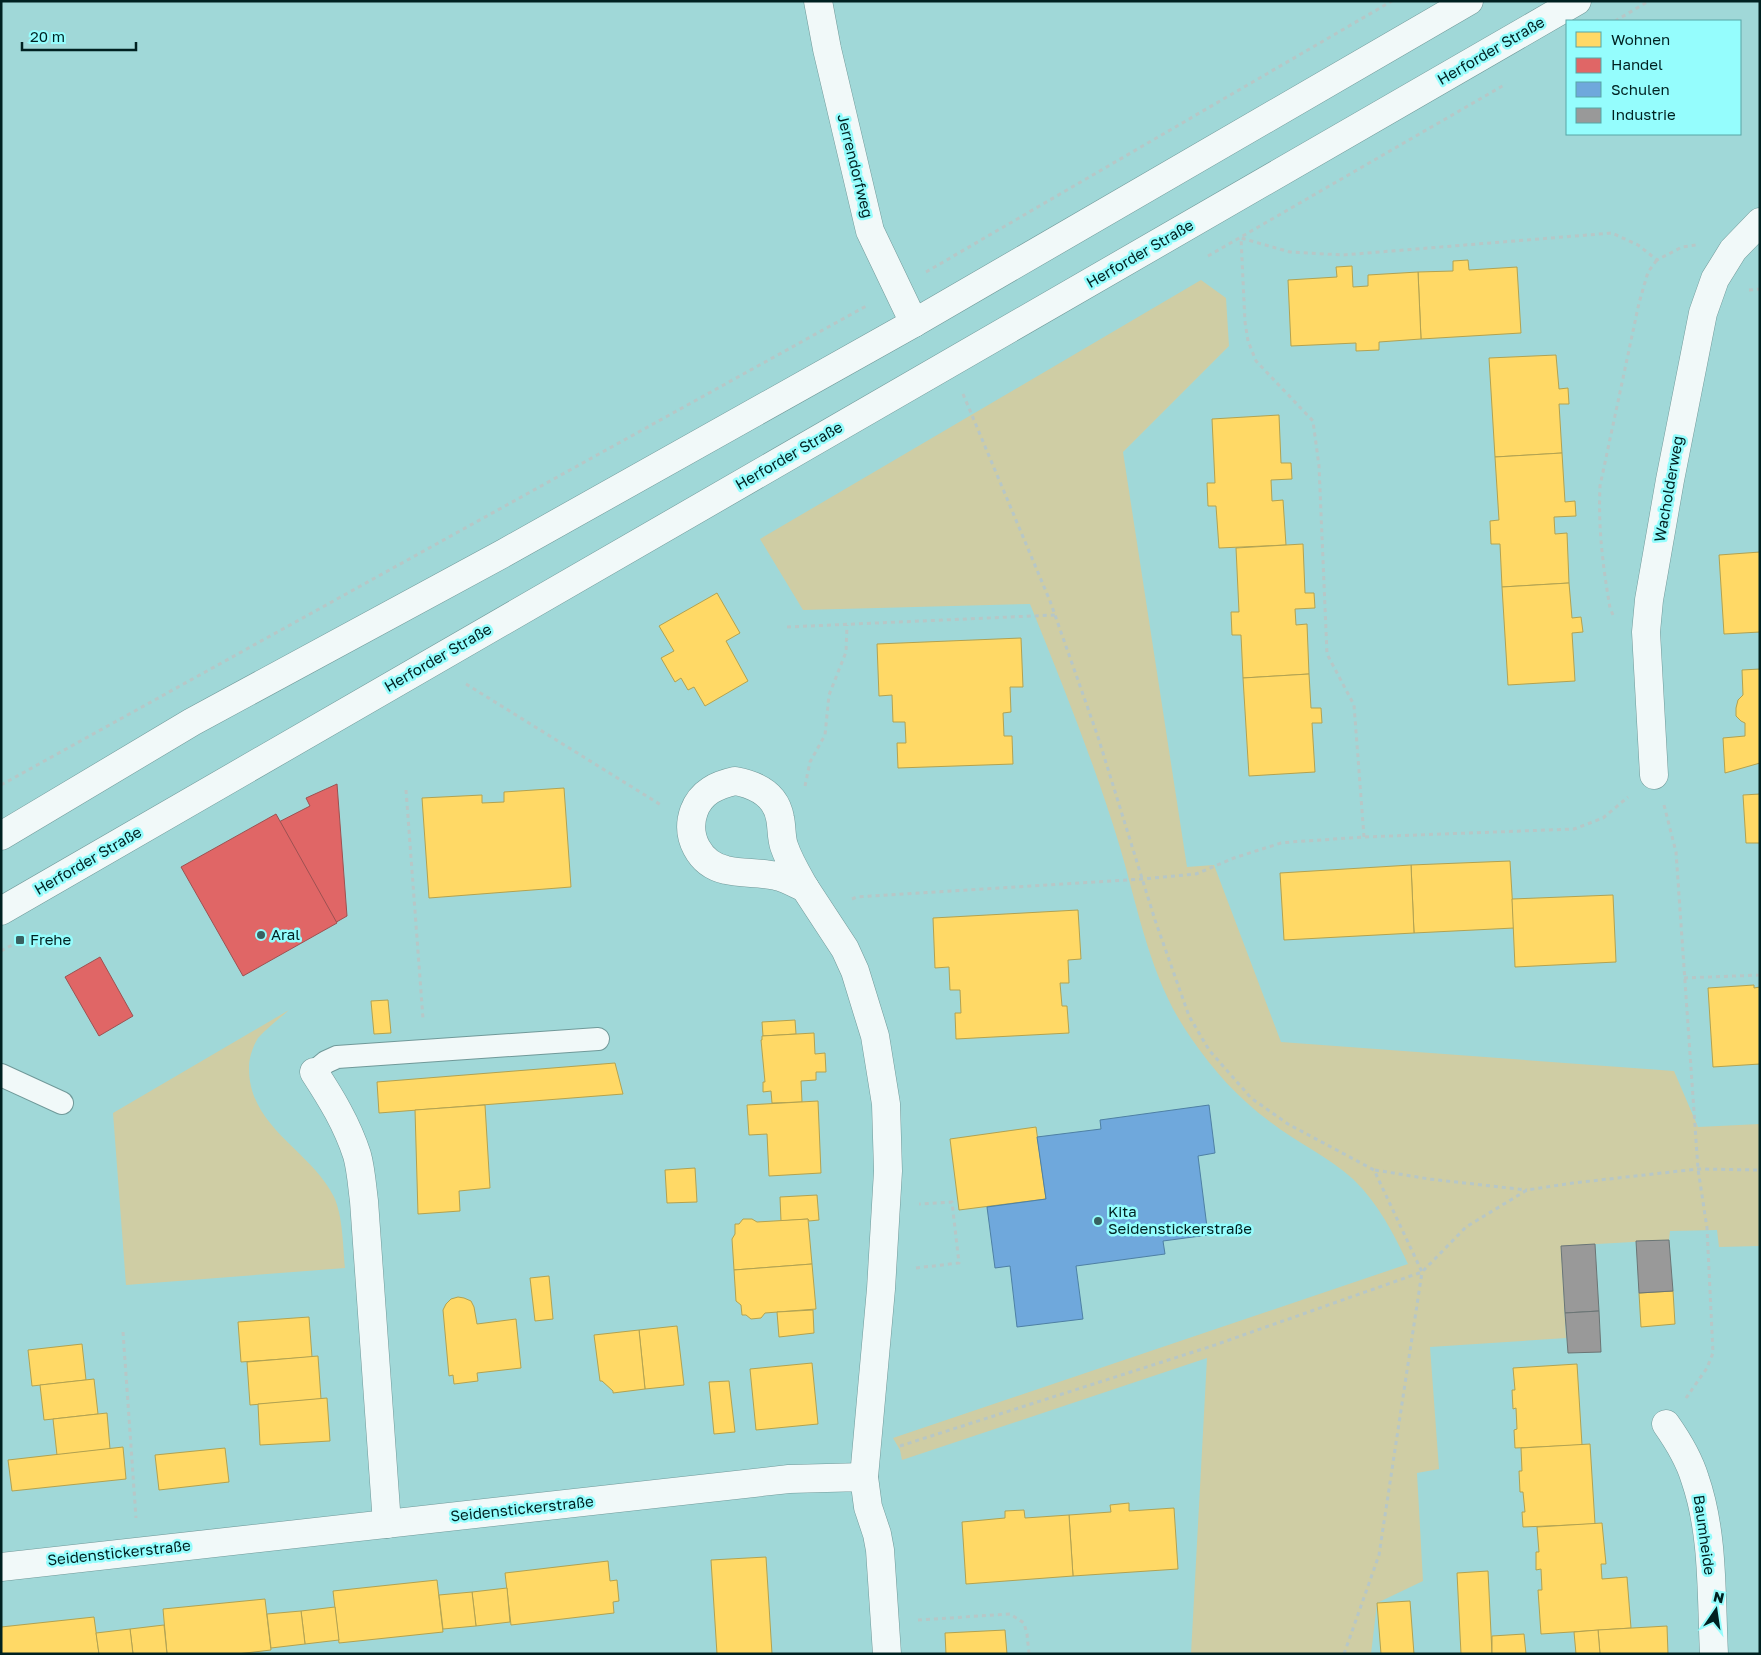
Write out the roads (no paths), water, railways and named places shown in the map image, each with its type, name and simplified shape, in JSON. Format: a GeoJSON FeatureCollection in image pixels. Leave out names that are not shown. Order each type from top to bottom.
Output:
{"type":"FeatureCollection","features":[{"type":"Feature","properties":{"kind":"street","name":"Jerrendorfweg"},"geometry":{"type":"LineString","coordinates":[[818,1],[826,49],[870,231],[914,323]]}},
{"type":"Feature","properties":{"kind":"street"},"geometry":{"type":"LineString","coordinates":[[1,836],[192,722],[504,553],[914,323],[1469,1]]}},
{"type":"Feature","properties":{"kind":"street","name":"Herforder Straße"},"geometry":{"type":"LineString","coordinates":[[1,911],[1577,1]]}},
{"type":"Feature","properties":{"kind":"street","name":"Wacholderweg"},"geometry":{"type":"LineString","coordinates":[[1654,774],[1646,641],[1649,600],[1670,480],[1703,314],[1715,279],[1733,250],[1760,222]]}},
{"type":"Feature","properties":{"kind":"street"},"geometry":{"type":"LineString","coordinates":[[804,888],[779,876],[727,871],[714,866],[703,857],[695,846],[691,832],[691,818],[697,803],[706,792],[720,784],[735,781],[751,784],[764,792],[774,803],[780,817],[783,843],[790,861],[804,888],[844,949],[855,971],[875,1036],[886,1104],[888,1170],[882,1273],[865,1467],[868,1507],[880,1550],[887,1654]]}},
{"type":"Feature","properties":{"kind":"street"},"geometry":{"type":"LineString","coordinates":[[314,1072],[336,1106],[347,1128],[357,1156],[360,1174],[365,1210],[387,1524]]}},
{"type":"Feature","properties":{"kind":"street","name":"Baumheide"},"geometry":{"type":"LineString","coordinates":[[1666,1424],[1680,1445],[1695,1477],[1702,1504],[1708,1547],[1714,1654]]}},
{"type":"Feature","properties":{"kind":"street","name":"Seidenstickerstraße"},"geometry":{"type":"LineString","coordinates":[[1,1567],[789,1479],[865,1467]]}},
{"type":"Feature","properties":{"kind":"lane"},"geometry":{"type":"LineString","coordinates":[[314,1072],[337,1056],[598,1039]]}},
{"type":"Feature","properties":{"kind":"lane"},"geometry":{"type":"LineString","coordinates":[[1,1075],[62,1103]]}},
{"type":"Feature","properties":{"kind":"place","name":"Aral"},"geometry":{"type":"Point","coordinates":[261,935]}},
{"type":"Feature","properties":{"kind":"place","name":"Frehe"},"geometry":{"type":"Point","coordinates":[20,940]}},
{"type":"Feature","properties":{"kind":"place","name":"Kita Seidenstickerstraße"},"geometry":{"type":"Point","coordinates":[1098,1221]}}]}
